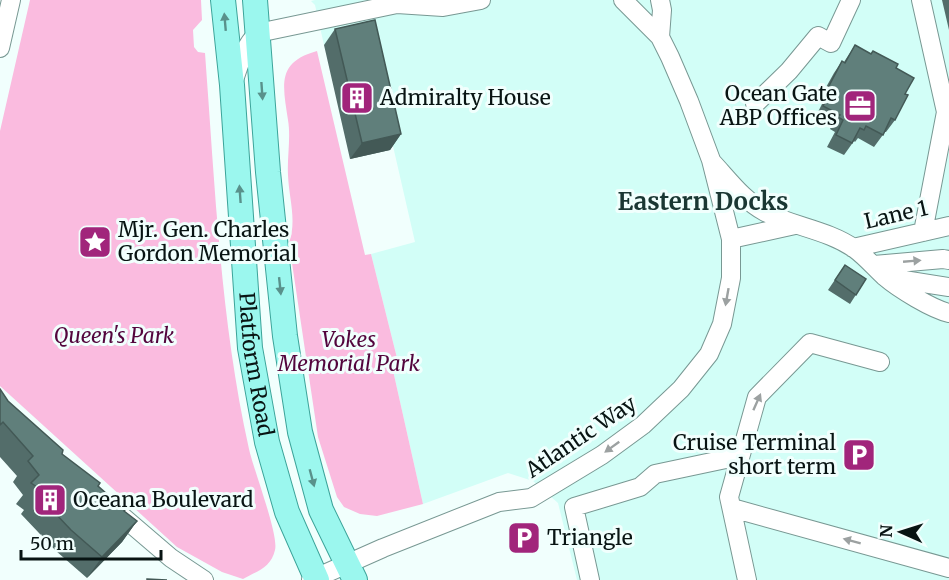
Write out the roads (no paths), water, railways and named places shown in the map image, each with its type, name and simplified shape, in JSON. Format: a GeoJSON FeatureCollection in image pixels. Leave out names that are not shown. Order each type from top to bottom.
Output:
{"type":"FeatureCollection","features":[{"type":"Feature","properties":{"kind":"main road","name":"Platform Road"},"geometry":{"type":"LineString","coordinates":[[224,0],[250,348],[267,442],[287,512],[314,579]]}},
{"type":"Feature","properties":{"kind":"main road","name":"Platform Road"},"geometry":{"type":"LineString","coordinates":[[255,0],[268,172],[285,336],[300,432],[321,510],[351,572]]}},
{"type":"Feature","properties":{"kind":"street"},"geometry":{"type":"LineString","coordinates":[[0,48],[11,0]]}},
{"type":"Feature","properties":{"kind":"street"},"geometry":{"type":"LineString","coordinates":[[232,85],[245,50],[258,33],[402,2],[443,7],[481,0]]}},
{"type":"Feature","properties":{"kind":"street","name":"Atlantic Way"},"geometry":{"type":"LineString","coordinates":[[314,579],[351,572],[383,548],[499,502],[531,498],[602,455],[643,425],[681,389],[709,354],[722,324],[731,278],[730,239],[711,160],[689,101],[660,37],[623,0]]}},
{"type":"Feature","properties":{"kind":"street","name":"Atlantic Way"},"geometry":{"type":"LineString","coordinates":[[660,0],[662,10],[660,37]]}},
{"type":"Feature","properties":{"kind":"street"},"geometry":{"type":"LineString","coordinates":[[755,104],[789,71],[818,36],[831,44],[851,0]]}},
{"type":"Feature","properties":{"kind":"street"},"geometry":{"type":"LineString","coordinates":[[921,0],[946,112],[923,232]]}},
{"type":"Feature","properties":{"kind":"street"},"geometry":{"type":"LineString","coordinates":[[711,160],[740,192],[764,211],[795,225],[821,232],[853,248],[880,271],[937,310],[949,313]]}},
{"type":"Feature","properties":{"kind":"street"},"geometry":{"type":"LineString","coordinates":[[730,239],[795,225]]}},
{"type":"Feature","properties":{"kind":"street","name":"Lane 1"},"geometry":{"type":"LineString","coordinates":[[853,248],[949,226]]}},
{"type":"Feature","properties":{"kind":"street"},"geometry":{"type":"LineString","coordinates":[[880,271],[943,259],[949,260]]}},
{"type":"Feature","properties":{"kind":"street"},"geometry":{"type":"LineString","coordinates":[[880,271],[949,287]]}},
{"type":"Feature","properties":{"kind":"street"},"geometry":{"type":"LineString","coordinates":[[747,580],[729,497],[757,398],[810,343],[880,362]]}},
{"type":"Feature","properties":{"kind":"street"},"geometry":{"type":"LineString","coordinates":[[590,580],[574,507],[640,487],[655,474],[740,456]]}},
{"type":"Feature","properties":{"kind":"street"},"geometry":{"type":"LineString","coordinates":[[101,496],[171,558],[204,580]]}},
{"type":"Feature","properties":{"kind":"street"},"geometry":{"type":"LineString","coordinates":[[732,508],[949,568]]}},
{"type":"Feature","properties":{"kind":"place","name":"Admiralty House"},"geometry":{"type":"Point","coordinates":[357,98]}},
{"type":"Feature","properties":{"kind":"place","name":"Ocean Gate ABP Offices"},"geometry":{"type":"Point","coordinates":[860,106]}},
{"type":"Feature","properties":{"kind":"place","name":"Mjr. Gen. Charles Gordon Memorial"},"geometry":{"type":"Point","coordinates":[95,242]}},
{"type":"Feature","properties":{"kind":"place","name":"Cruise Terminal short term"},"geometry":{"type":"Point","coordinates":[859,455]}},
{"type":"Feature","properties":{"kind":"place","name":"Oceana Boulevard"},"geometry":{"type":"Point","coordinates":[50,500]}},
{"type":"Feature","properties":{"kind":"place","name":"Triangle"},"geometry":{"type":"Point","coordinates":[524,538]}},
{"type":"Feature","properties":{"kind":"district","name":"Eastern Docks"},"geometry":{"type":"Point","coordinates":[703,202]}},
{"type":"Feature","properties":{"kind":"park label","name":"Queen's Park"},"geometry":{"type":"Point","coordinates":[114,336]}},
{"type":"Feature","properties":{"kind":"park label","name":"Vokes Memorial Park"},"geometry":{"type":"Point","coordinates":[349,352]}}]}
